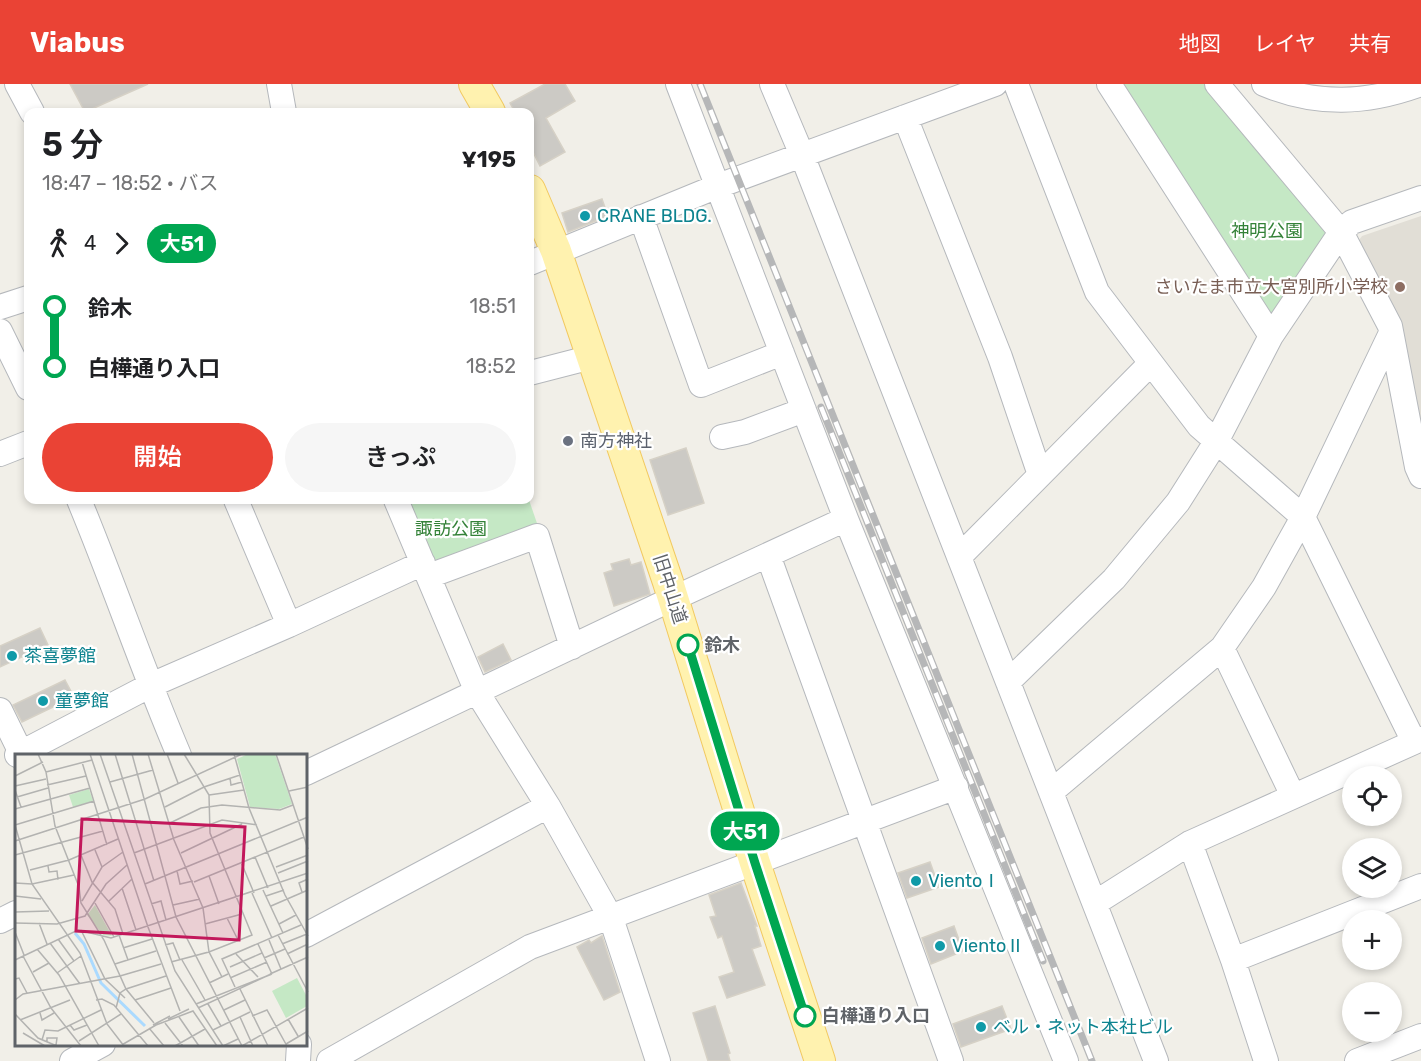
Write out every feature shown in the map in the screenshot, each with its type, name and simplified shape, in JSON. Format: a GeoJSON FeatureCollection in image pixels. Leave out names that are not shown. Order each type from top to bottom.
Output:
{"type":"FeatureCollection","features":[{"type":"Feature","properties":{"kind":"main road"},"geometry":{"type":"LineString","coordinates":[[474,84],[488,108]]}},
{"type":"Feature","properties":{"kind":"main road","name":"旧中山道"},"geometry":{"type":"LineString","coordinates":[[534,199],[556,251],[674,598],[755,863],[820,1061]]}},
{"type":"Feature","properties":{"kind":"street"},"geometry":{"type":"LineString","coordinates":[[17,84],[30,108]]}},
{"type":"Feature","properties":{"kind":"street"},"geometry":{"type":"LineString","coordinates":[[279,84],[283,108]]}},
{"type":"Feature","properties":{"kind":"street"},"geometry":{"type":"LineString","coordinates":[[678,84],[846,519],[1066,1061]]}},
{"type":"Feature","properties":{"kind":"street"},"geometry":{"type":"LineString","coordinates":[[772,84],[802,155],[1156,1061]]}},
{"type":"Feature","properties":{"kind":"street"},"geometry":{"type":"LineString","coordinates":[[534,261],[718,186],[995,84]]}},
{"type":"Feature","properties":{"kind":"street"},"geometry":{"type":"LineString","coordinates":[[1016,84],[1097,292],[1199,426],[1303,517],[1418,741],[1190,843],[1095,903]]}},
{"type":"Feature","properties":{"kind":"street"},"geometry":{"type":"LineString","coordinates":[[1109,84],[1271,336]]}},
{"type":"Feature","properties":{"kind":"street"},"geometry":{"type":"LineString","coordinates":[[1217,84],[1341,231],[1390,326],[1417,467],[1421,476]]}},
{"type":"Feature","properties":{"kind":"street"},"geometry":{"type":"LineString","coordinates":[[1264,84],[1287,94],[1348,101],[1372,91],[1421,84]]}},
{"type":"Feature","properties":{"kind":"street"},"geometry":{"type":"LineString","coordinates":[[905,117],[1000,357],[1040,475]]}},
{"type":"Feature","properties":{"kind":"street"},"geometry":{"type":"LineString","coordinates":[[1008,682],[1114,579],[1178,502],[1216,442],[1271,336],[1341,231],[1352,222],[1421,198]]}},
{"type":"Feature","properties":{"kind":"street"},"geometry":{"type":"LineString","coordinates":[[641,217],[701,385],[782,353]]}},
{"type":"Feature","properties":{"kind":"street"},"geometry":{"type":"LineString","coordinates":[[0,307],[24,299]]}},
{"type":"Feature","properties":{"kind":"street"},"geometry":{"type":"LineString","coordinates":[[1051,792],[1222,648],[1264,587],[1303,517],[1391,333]]}},
{"type":"Feature","properties":{"kind":"street"},"geometry":{"type":"LineString","coordinates":[[2,343],[24,381]]}},
{"type":"Feature","properties":{"kind":"street"},"geometry":{"type":"LineString","coordinates":[[534,372],[592,357]]}},
{"type":"Feature","properties":{"kind":"street"},"geometry":{"type":"LineString","coordinates":[[959,557],[1151,363]]}},
{"type":"Feature","properties":{"kind":"street"},"geometry":{"type":"LineString","coordinates":[[722,437],[745,432],[804,410]]}},
{"type":"Feature","properties":{"kind":"street"},"geometry":{"type":"LineString","coordinates":[[0,454],[24,445]]}},
{"type":"Feature","properties":{"kind":"street"},"geometry":{"type":"LineString","coordinates":[[82,504],[149,686],[179,754]]}},
{"type":"Feature","properties":{"kind":"street"},"geometry":{"type":"LineString","coordinates":[[238,504],[289,625]]}},
{"type":"Feature","properties":{"kind":"street"},"geometry":{"type":"LineString","coordinates":[[398,504],[477,692],[548,806],[611,918],[657,1061]]}},
{"type":"Feature","properties":{"kind":"street"},"geometry":{"type":"LineString","coordinates":[[308,772],[846,519]]}},
{"type":"Feature","properties":{"kind":"street"},"geometry":{"type":"LineString","coordinates":[[20,754],[149,686],[289,625],[426,569],[537,536],[572,647]]}},
{"type":"Feature","properties":{"kind":"street"},"geometry":{"type":"LineString","coordinates":[[768,555],[951,1061]]}},
{"type":"Feature","properties":{"kind":"street"},"geometry":{"type":"LineString","coordinates":[[1222,648],[1293,796]]}},
{"type":"Feature","properties":{"kind":"street"},"geometry":{"type":"LineString","coordinates":[[0,710],[14,757]]}},
{"type":"Feature","properties":{"kind":"street"},"geometry":{"type":"LineString","coordinates":[[329,1061],[530,947],[956,787]]}},
{"type":"Feature","properties":{"kind":"street"},"geometry":{"type":"LineString","coordinates":[[308,934],[548,806]]}},
{"type":"Feature","properties":{"kind":"street"},"geometry":{"type":"LineString","coordinates":[[1190,843],[1233,960],[1266,1061]]}},
{"type":"Feature","properties":{"kind":"street"},"geometry":{"type":"LineString","coordinates":[[1233,960],[1421,886]]}},
{"type":"Feature","properties":{"kind":"street"},"geometry":{"type":"LineString","coordinates":[[0,921],[15,914]]}},
{"type":"Feature","properties":{"kind":"street"},"geometry":{"type":"LineString","coordinates":[[1357,1061],[1421,1035]]}},
{"type":"Feature","properties":{"kind":"street"},"geometry":{"type":"LineString","coordinates":[[72,1061],[99,1046]]}},
{"type":"Feature","properties":{"kind":"street"},"geometry":{"type":"LineString","coordinates":[[298,1061],[299,1046]]}},
{"type":"Feature","properties":{"kind":"shaded area","name":"さいたま市立大宮別所小学校"},"geometry":{"type":"Polygon","coordinates":[[[1421,216],[1421,444],[1357,243],[1362,236],[1421,216]]]}},
{"type":"Feature","properties":{"kind":"green space","name":"神明公園"},"geometry":{"type":"Polygon","coordinates":[[[1115,84],[1205,84],[1329,232],[1272,318],[1115,84]]]}},
{"type":"Feature","properties":{"kind":"green space","name":"諏訪公園"},"geometry":{"type":"Polygon","coordinates":[[[408,504],[530,504],[539,529],[434,565],[408,504]]]}},
{"type":"Feature","properties":{"kind":"building"},"geometry":{"type":"Polygon","coordinates":[[[70,84],[148,84],[94,108],[83,108],[70,84]]]}},
{"type":"Feature","properties":{"kind":"building"},"geometry":{"type":"Polygon","coordinates":[[[545,84],[565,84],[575,101],[546,118],[565,152],[540,166],[534,154],[534,108],[513,108],[510,103],[545,84]]]}},
{"type":"Feature","properties":{"kind":"building","name":"CRANE BLDG."},"geometry":{"type":"Polygon","coordinates":[[[602,199],[608,216],[568,232],[562,213],[602,199]]]}},
{"type":"Feature","properties":{"kind":"building"},"geometry":{"type":"Polygon","coordinates":[[[686,448],[704,503],[668,515],[650,460],[686,448]]]}},
{"type":"Feature","properties":{"kind":"building"},"geometry":{"type":"Polygon","coordinates":[[[629,559],[631,565],[641,562],[650,594],[614,606],[604,573],[613,570],[611,564],[629,559]]]}},
{"type":"Feature","properties":{"kind":"building","name":"茶喜夢館"},"geometry":{"type":"Polygon","coordinates":[[[40,628],[48,645],[0,667],[0,646],[40,628]]]}},
{"type":"Feature","properties":{"kind":"building"},"geometry":{"type":"Polygon","coordinates":[[[503,644],[511,660],[485,672],[478,657],[503,644]]]}},
{"type":"Feature","properties":{"kind":"building","name":"童夢館"},"geometry":{"type":"Polygon","coordinates":[[[65,680],[74,697],[22,722],[13,705],[65,680]]]}},
{"type":"Feature","properties":{"kind":"building","name":"VientoⅠ"},"geometry":{"type":"Polygon","coordinates":[[[930,862],[939,887],[907,898],[898,873],[930,862]]]}},
{"type":"Feature","properties":{"kind":"building"},"geometry":{"type":"Polygon","coordinates":[[[741,883],[757,926],[755,926],[761,946],[752,949],[765,985],[727,998],[719,977],[734,972],[722,936],[718,938],[710,917],[716,916],[709,895],[741,883]]]}},
{"type":"Feature","properties":{"kind":"building","name":"VientoⅡ"},"geometry":{"type":"Polygon","coordinates":[[[954,926],[963,951],[931,964],[922,938],[954,926]]]}},
{"type":"Feature","properties":{"kind":"building"},"geometry":{"type":"Polygon","coordinates":[[[602,936],[620,992],[604,1000],[577,947],[589,940],[591,943],[602,936]]]}},
{"type":"Feature","properties":{"kind":"building"},"geometry":{"type":"Polygon","coordinates":[[[715,1006],[730,1053],[728,1054],[730,1061],[708,1061],[693,1013],[715,1006]]]}},
{"type":"Feature","properties":{"kind":"building","name":"ベル・ネット本社ビル"},"geometry":{"type":"Polygon","coordinates":[[[1002,1006],[1011,1029],[961,1047],[953,1024],[1002,1006]]]}},
{"type":"Feature","properties":{"kind":"railway"},"geometry":{"type":"LineString","coordinates":[[700,84],[1092,1061]]}},
{"type":"Feature","properties":{"kind":"railway"},"geometry":{"type":"LineString","coordinates":[[821,407],[1043,961]]}},
{"type":"Feature","properties":{"kind":"bus line","name":"大51"},"geometry":{"type":"LineString","coordinates":[[688,645],[805,1016]]}},
{"type":"Feature","properties":{"kind":"place","name":"CRANE BLDG."},"geometry":{"type":"Point","coordinates":[585,216]}},
{"type":"Feature","properties":{"kind":"place","name":"さいたま市立大宮別所小学校"},"geometry":{"type":"Point","coordinates":[1400,287]}},
{"type":"Feature","properties":{"kind":"place","name":"南方神社"},"geometry":{"type":"Point","coordinates":[568,441]}},
{"type":"Feature","properties":{"kind":"place","name":"鈴木"},"geometry":{"type":"Point","coordinates":[688,645]}},
{"type":"Feature","properties":{"kind":"place","name":"茶喜夢館"},"geometry":{"type":"Point","coordinates":[12,656]}},
{"type":"Feature","properties":{"kind":"place","name":"童夢館"},"geometry":{"type":"Point","coordinates":[43,701]}},
{"type":"Feature","properties":{"kind":"place","name":"VientoⅠ"},"geometry":{"type":"Point","coordinates":[916,881]}},
{"type":"Feature","properties":{"kind":"place","name":"VientoⅡ"},"geometry":{"type":"Point","coordinates":[940,946]}},
{"type":"Feature","properties":{"kind":"place","name":"白樺通り入口"},"geometry":{"type":"Point","coordinates":[805,1016]}},
{"type":"Feature","properties":{"kind":"place","name":"ベル・ネット本社ビル"},"geometry":{"type":"Point","coordinates":[981,1027]}}]}
